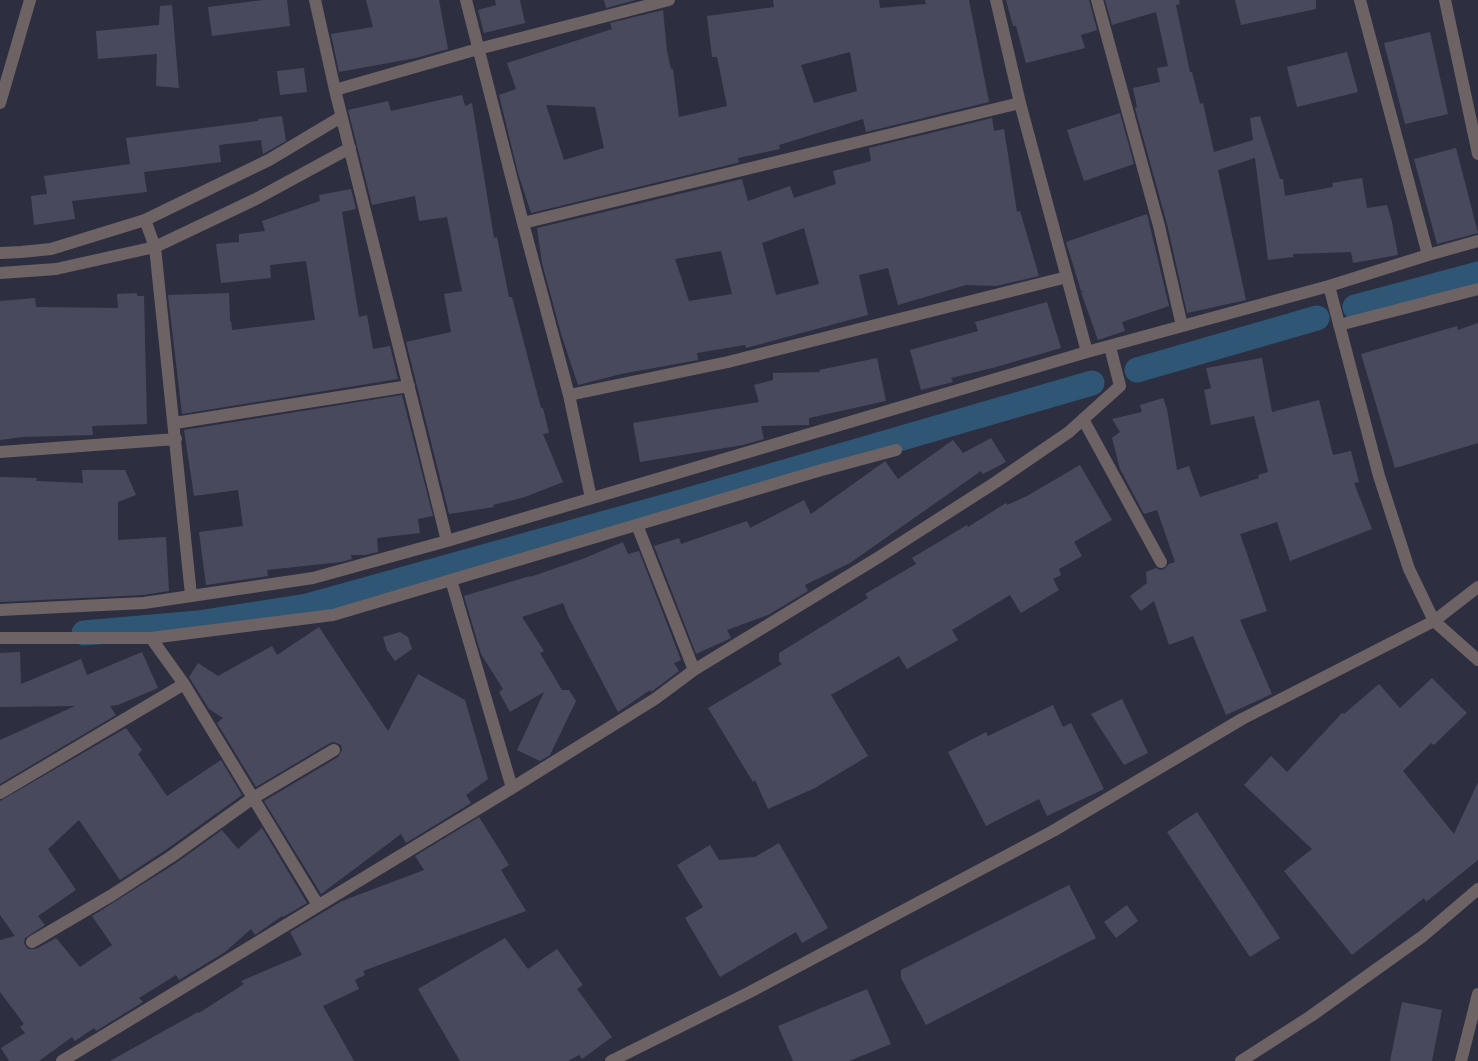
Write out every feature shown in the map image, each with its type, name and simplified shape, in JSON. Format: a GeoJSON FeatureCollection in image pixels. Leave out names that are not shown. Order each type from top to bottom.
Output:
{"type":"FeatureCollection","features":[{"type":"Feature","properties":{"kind":"street"},"geometry":{"type":"LineString","coordinates":[[0,103],[30,0]]}},
{"type":"Feature","properties":{"kind":"street"},"geometry":{"type":"LineString","coordinates":[[315,0],[334,90],[447,541]]}},
{"type":"Feature","properties":{"kind":"street"},"geometry":{"type":"LineString","coordinates":[[466,0],[569,395],[591,498]]}},
{"type":"Feature","properties":{"kind":"street"},"geometry":{"type":"LineString","coordinates":[[334,90],[478,49],[670,0]]}},
{"type":"Feature","properties":{"kind":"street"},"geometry":{"type":"LineString","coordinates":[[996,0],[1020,103],[1087,352]]}},
{"type":"Feature","properties":{"kind":"street"},"geometry":{"type":"LineString","coordinates":[[1097,0],[1158,226],[1182,326]]}},
{"type":"Feature","properties":{"kind":"street"},"geometry":{"type":"LineString","coordinates":[[1360,0],[1428,254]]}},
{"type":"Feature","properties":{"kind":"street"},"geometry":{"type":"LineString","coordinates":[[1446,0],[1478,154]]}},
{"type":"Feature","properties":{"kind":"street"},"geometry":{"type":"LineString","coordinates":[[523,223],[1020,103]]}},
{"type":"Feature","properties":{"kind":"street"},"geometry":{"type":"LineString","coordinates":[[0,253],[51,249],[145,220],[269,160],[341,117]]}},
{"type":"Feature","properties":{"kind":"street"},"geometry":{"type":"LineString","coordinates":[[0,273],[56,269],[155,248],[256,199],[350,148]]}},
{"type":"Feature","properties":{"kind":"street"},"geometry":{"type":"LineString","coordinates":[[145,220],[155,248],[175,423],[191,595]]}},
{"type":"Feature","properties":{"kind":"street"},"geometry":{"type":"LineString","coordinates":[[0,610],[144,604],[191,595],[313,578],[447,541],[1087,352],[1329,286],[1428,254],[1478,242]]}},
{"type":"Feature","properties":{"kind":"street"},"geometry":{"type":"LineString","coordinates":[[21,252],[24,272]]}},
{"type":"Feature","properties":{"kind":"street"},"geometry":{"type":"LineString","coordinates":[[569,395],[728,362],[1067,277]]}},
{"type":"Feature","properties":{"kind":"street"},"geometry":{"type":"LineString","coordinates":[[1329,286],[1378,476],[1409,569],[1434,621],[1478,660]]}},
{"type":"Feature","properties":{"kind":"street"},"geometry":{"type":"LineString","coordinates":[[1339,325],[1478,289]]}},
{"type":"Feature","properties":{"kind":"street"},"geometry":{"type":"LineString","coordinates":[[62,1061],[175,994],[656,699],[694,670],[879,557],[996,482],[1069,432],[1120,386],[1110,347]]}},
{"type":"Feature","properties":{"kind":"street"},"geometry":{"type":"LineString","coordinates":[[175,423],[409,386]]}},
{"type":"Feature","properties":{"kind":"street"},"geometry":{"type":"LineString","coordinates":[[1083,419],[1162,562]]}},
{"type":"Feature","properties":{"kind":"street"},"geometry":{"type":"LineString","coordinates":[[0,452],[176,439]]}},
{"type":"Feature","properties":{"kind":"street"},"geometry":{"type":"LineString","coordinates":[[0,638],[152,638],[333,615],[818,471],[896,450]]}},
{"type":"Feature","properties":{"kind":"street"},"geometry":{"type":"LineString","coordinates":[[637,525],[694,670]]}},
{"type":"Feature","properties":{"kind":"street"},"geometry":{"type":"LineString","coordinates":[[451,580],[512,788]]}},
{"type":"Feature","properties":{"kind":"street"},"geometry":{"type":"LineString","coordinates":[[611,1061],[748,993],[1053,831],[1242,719],[1434,621],[1478,587]]}},
{"type":"Feature","properties":{"kind":"street"},"geometry":{"type":"LineString","coordinates":[[152,638],[184,684],[318,905]]}},
{"type":"Feature","properties":{"kind":"street"},"geometry":{"type":"LineString","coordinates":[[0,793],[184,684]]}},
{"type":"Feature","properties":{"kind":"street"},"geometry":{"type":"LineString","coordinates":[[32,942],[112,895],[172,856],[253,798],[334,750]]}},
{"type":"Feature","properties":{"kind":"street"},"geometry":{"type":"LineString","coordinates":[[1243,1060],[1311,1016],[1423,936],[1478,889]]}},
{"type":"Feature","properties":{"kind":"street"},"geometry":{"type":"LineString","coordinates":[[1461,1061],[1478,994]]}},
{"type":"Feature","properties":{"kind":"building"},"geometry":{"type":"Polygon","coordinates":[[[263,0],[287,0],[290,26],[212,36],[208,7],[263,0]]]}},
{"type":"Feature","properties":{"kind":"building"},"geometry":{"type":"Polygon","coordinates":[[[366,0],[439,0],[448,49],[416,58],[339,72],[331,34],[373,27],[366,0]]]}},
{"type":"Feature","properties":{"kind":"building"},"geometry":{"type":"Polygon","coordinates":[[[495,0],[520,0],[525,23],[484,33],[478,10],[496,5],[495,0]]]}},
{"type":"Feature","properties":{"kind":"building"},"geometry":{"type":"Polygon","coordinates":[[[604,0],[636,0],[606,8],[604,0]]]}},
{"type":"Feature","properties":{"kind":"building"},"geometry":{"type":"Polygon","coordinates":[[[773,0],[879,0],[880,8],[926,4],[925,0],[969,0],[989,102],[866,132],[863,119],[779,145],[780,149],[738,158],[739,162],[737,163],[531,213],[518,173],[499,95],[516,89],[507,63],[612,29],[610,23],[663,10],[667,51],[671,69],[673,69],[679,117],[727,106],[717,57],[712,57],[707,16],[774,7],[773,0]],[[850,52],[801,65],[814,103],[857,91],[850,52]],[[546,105],[564,160],[604,148],[595,107],[546,105]]]}},
{"type":"Feature","properties":{"kind":"building"},"geometry":{"type":"Polygon","coordinates":[[[1006,0],[1089,0],[1097,30],[1081,35],[1085,48],[1026,63],[1016,26],[1013,26],[1006,0]]]}},
{"type":"Feature","properties":{"kind":"building"},"geometry":{"type":"Polygon","coordinates":[[[1105,0],[1179,0],[1180,4],[1176,5],[1190,72],[1192,72],[1200,104],[1203,103],[1214,152],[1253,140],[1250,118],[1260,116],[1280,179],[1283,179],[1285,196],[1333,187],[1332,183],[1362,178],[1367,208],[1387,205],[1398,255],[1353,263],[1351,252],[1293,254],[1293,257],[1268,260],[1255,158],[1218,170],[1246,300],[1187,313],[1167,224],[1135,108],[1137,107],[1133,88],[1160,82],[1157,68],[1168,66],[1156,12],[1112,25],[1105,0]]]}},
{"type":"Feature","properties":{"kind":"building"},"geometry":{"type":"Polygon","coordinates":[[[1235,0],[1316,0],[1316,9],[1241,25],[1235,0]]]}},
{"type":"Feature","properties":{"kind":"building"},"geometry":{"type":"Polygon","coordinates":[[[172,5],[179,88],[156,86],[157,54],[98,59],[96,31],[159,25],[160,6],[172,5]]]}},
{"type":"Feature","properties":{"kind":"building"},"geometry":{"type":"Polygon","coordinates":[[[1430,32],[1448,114],[1405,124],[1384,43],[1430,32]]]}},
{"type":"Feature","properties":{"kind":"building"},"geometry":{"type":"Polygon","coordinates":[[[1347,52],[1358,92],[1297,107],[1287,67],[1347,52]]]}},
{"type":"Feature","properties":{"kind":"building"},"geometry":{"type":"Polygon","coordinates":[[[304,68],[307,92],[280,95],[277,71],[304,68]]]}},
{"type":"Feature","properties":{"kind":"building"},"geometry":{"type":"Polygon","coordinates":[[[462,95],[465,106],[472,103],[494,238],[497,237],[509,297],[512,297],[541,408],[543,408],[549,433],[543,434],[563,482],[525,497],[493,505],[494,507],[449,514],[406,342],[451,332],[444,294],[462,291],[447,217],[419,221],[415,196],[372,205],[348,110],[388,101],[391,111],[462,95]]]}},
{"type":"Feature","properties":{"kind":"building"},"geometry":{"type":"Polygon","coordinates":[[[1120,113],[1134,164],[1084,181],[1067,130],[1120,113]]]}},
{"type":"Feature","properties":{"kind":"building"},"geometry":{"type":"Polygon","coordinates":[[[282,116],[286,141],[263,154],[261,140],[219,145],[221,162],[144,172],[147,192],[72,201],[75,219],[34,225],[31,196],[47,194],[44,176],[130,164],[126,138],[258,121],[258,119],[282,116]]]}},
{"type":"Feature","properties":{"kind":"building"},"geometry":{"type":"Polygon","coordinates":[[[992,118],[994,131],[1004,129],[1017,212],[1020,211],[1039,276],[996,286],[966,285],[898,305],[888,268],[859,275],[868,315],[746,348],[745,345],[697,353],[698,360],[621,374],[578,385],[562,337],[542,263],[537,228],[742,179],[748,201],[790,186],[794,198],[836,184],[833,171],[871,161],[869,148],[992,118]],[[804,228],[762,243],[776,295],[819,284],[804,228]],[[721,251],[675,259],[689,301],[732,294],[721,251]]]}},
{"type":"Feature","properties":{"kind":"building"},"geometry":{"type":"Polygon","coordinates":[[[1456,148],[1478,233],[1437,244],[1414,159],[1456,148]]]}},
{"type":"Feature","properties":{"kind":"building"},"geometry":{"type":"Polygon","coordinates":[[[351,189],[356,209],[342,212],[359,317],[367,315],[373,349],[390,346],[398,379],[182,414],[168,295],[229,293],[232,330],[315,320],[306,261],[270,265],[271,278],[221,283],[216,244],[239,242],[239,234],[265,231],[262,221],[320,201],[319,195],[351,189]]]}},
{"type":"Feature","properties":{"kind":"building"},"geometry":{"type":"Polygon","coordinates":[[[1147,214],[1169,306],[1122,322],[1125,331],[1098,340],[1081,292],[1085,291],[1081,291],[1066,242],[1147,214]]]}},
{"type":"Feature","properties":{"kind":"building"},"geometry":{"type":"Polygon","coordinates":[[[137,293],[137,296],[144,296],[147,424],[92,426],[93,435],[22,437],[0,440],[0,301],[35,298],[36,307],[118,308],[117,294],[137,293]]]}},
{"type":"Feature","properties":{"kind":"building"},"geometry":{"type":"Polygon","coordinates":[[[1047,302],[1061,348],[951,378],[953,382],[921,390],[910,350],[978,331],[975,322],[1047,302]]]}},
{"type":"Feature","properties":{"kind":"building"},"geometry":{"type":"Polygon","coordinates":[[[1478,323],[1478,443],[1395,468],[1361,354],[1457,326],[1458,330],[1478,323]]]}},
{"type":"Feature","properties":{"kind":"building"},"geometry":{"type":"Polygon","coordinates":[[[877,358],[886,401],[809,418],[809,425],[761,426],[764,439],[743,445],[640,462],[633,423],[759,402],[754,385],[773,380],[773,373],[820,372],[819,370],[877,358]]]}},
{"type":"Feature","properties":{"kind":"building"},"geometry":{"type":"Polygon","coordinates":[[[1262,358],[1272,412],[1319,400],[1333,455],[1351,451],[1359,482],[1354,483],[1372,529],[1290,561],[1277,522],[1240,534],[1267,611],[1240,620],[1272,694],[1226,715],[1193,636],[1169,645],[1154,601],[1141,611],[1130,596],[1147,583],[1146,572],[1156,568],[1164,569],[1169,564],[1175,562],[1157,510],[1144,514],[1120,469],[1112,438],[1120,432],[1112,419],[1142,412],[1140,405],[1163,398],[1167,409],[1177,470],[1189,466],[1200,497],[1259,478],[1258,475],[1268,472],[1254,416],[1211,425],[1204,390],[1211,388],[1206,368],[1262,358]]]}},
{"type":"Feature","properties":{"kind":"building"},"geometry":{"type":"Polygon","coordinates":[[[402,395],[433,516],[418,519],[420,533],[377,538],[378,552],[365,555],[351,555],[352,559],[341,562],[267,570],[268,576],[206,585],[199,532],[243,526],[238,490],[194,496],[184,430],[402,395]]]}},
{"type":"Feature","properties":{"kind":"building"},"geometry":{"type":"Polygon","coordinates":[[[991,438],[1006,462],[983,474],[981,471],[850,563],[805,585],[808,591],[768,615],[727,630],[731,638],[696,654],[654,546],[679,538],[681,544],[747,521],[750,528],[804,500],[811,514],[885,461],[898,479],[953,440],[963,453],[991,438]]]}},
{"type":"Feature","properties":{"kind":"building"},"geometry":{"type":"Polygon","coordinates":[[[1080,465],[1112,520],[1074,542],[1082,556],[1059,569],[1061,575],[1053,579],[1059,590],[1021,613],[1010,595],[952,630],[958,640],[907,669],[899,656],[831,695],[868,756],[815,788],[768,809],[755,780],[753,782],[708,708],[782,664],[779,661],[779,653],[868,598],[865,594],[916,564],[912,558],[967,525],[968,527],[1006,503],[1007,505],[1027,496],[1080,465]]]}},
{"type":"Feature","properties":{"kind":"building"},"geometry":{"type":"Polygon","coordinates":[[[82,470],[125,470],[136,495],[118,502],[118,540],[166,537],[169,591],[143,595],[0,602],[0,477],[37,478],[36,481],[83,483],[82,470]]]}},
{"type":"Feature","properties":{"kind":"building"},"geometry":{"type":"Polygon","coordinates":[[[623,542],[628,554],[639,551],[681,660],[674,663],[679,671],[651,692],[650,690],[618,712],[563,603],[522,617],[544,651],[540,653],[562,690],[569,690],[576,701],[550,755],[540,761],[517,750],[544,692],[510,712],[499,692],[503,689],[481,654],[464,596],[530,577],[585,558],[623,542]]]}},
{"type":"Feature","properties":{"kind":"building"},"geometry":{"type":"Polygon","coordinates":[[[319,627],[388,731],[418,674],[465,700],[488,779],[466,795],[471,803],[406,843],[401,834],[321,894],[264,801],[338,757],[342,750],[341,745],[334,742],[330,743],[256,787],[217,723],[223,718],[209,709],[189,677],[198,663],[218,676],[272,646],[277,655],[319,627]]]}},
{"type":"Feature","properties":{"kind":"building"},"geometry":{"type":"Polygon","coordinates":[[[400,632],[408,637],[412,649],[395,661],[387,650],[383,637],[400,632]]]}},
{"type":"Feature","properties":{"kind":"building"},"geometry":{"type":"Polygon","coordinates":[[[20,652],[21,684],[81,659],[87,675],[142,652],[158,688],[118,705],[110,706],[116,715],[0,784],[0,740],[75,706],[0,707],[0,653],[20,652]]]}},
{"type":"Feature","properties":{"kind":"building"},"geometry":{"type":"Polygon","coordinates":[[[1432,678],[1467,713],[1434,745],[1431,743],[1403,771],[1454,834],[1478,782],[1478,860],[1426,902],[1424,898],[1352,955],[1284,871],[1312,849],[1244,785],[1271,756],[1287,772],[1342,713],[1344,714],[1379,684],[1400,708],[1432,678]]]}},
{"type":"Feature","properties":{"kind":"building"},"geometry":{"type":"Polygon","coordinates":[[[1122,699],[1148,753],[1124,765],[1091,714],[1122,699]]]}},
{"type":"Feature","properties":{"kind":"building"},"geometry":{"type":"Polygon","coordinates":[[[1053,705],[1063,727],[1071,723],[1104,789],[1047,816],[1039,799],[986,826],[948,752],[986,732],[988,736],[1053,705]]]}},
{"type":"Feature","properties":{"kind":"building"},"geometry":{"type":"Polygon","coordinates":[[[126,728],[142,750],[138,754],[167,796],[221,760],[242,795],[120,880],[79,820],[48,849],[76,890],[38,916],[45,925],[25,938],[24,943],[28,949],[36,949],[56,938],[80,967],[112,945],[92,916],[176,863],[222,830],[238,849],[262,828],[307,903],[282,916],[255,935],[251,929],[225,952],[179,980],[176,975],[139,998],[143,1002],[96,1031],[94,1028],[75,1041],[72,1037],[39,1061],[9,1061],[1,1048],[25,1033],[20,1027],[24,1024],[0,992],[0,940],[15,936],[0,915],[0,801],[126,728]]]}},
{"type":"Feature","properties":{"kind":"building"},"geometry":{"type":"Polygon","coordinates":[[[1197,812],[1280,938],[1250,957],[1167,832],[1197,812]]]}},
{"type":"Feature","properties":{"kind":"building"},"geometry":{"type":"Polygon","coordinates":[[[479,817],[509,865],[501,870],[526,911],[363,971],[365,975],[355,980],[359,989],[323,1006],[354,1061],[110,1061],[199,1013],[244,984],[241,981],[302,955],[290,932],[342,901],[424,870],[415,856],[479,817]]]}},
{"type":"Feature","properties":{"kind":"building"},"geometry":{"type":"Polygon","coordinates":[[[779,843],[828,928],[802,943],[796,932],[720,977],[685,918],[703,907],[677,865],[710,845],[719,860],[755,857],[779,843]]]}},
{"type":"Feature","properties":{"kind":"building"},"geometry":{"type":"Polygon","coordinates":[[[1069,885],[1096,938],[926,1025],[901,978],[901,970],[1069,885]]]}},
{"type":"Feature","properties":{"kind":"building"},"geometry":{"type":"Polygon","coordinates":[[[1127,905],[1138,921],[1116,938],[1104,922],[1127,905]]]}},
{"type":"Feature","properties":{"kind":"building"},"geometry":{"type":"Polygon","coordinates":[[[505,938],[528,969],[557,949],[583,985],[577,989],[612,1037],[582,1059],[579,1055],[568,1061],[460,1061],[418,989],[505,938]]]}},
{"type":"Feature","properties":{"kind":"building"},"geometry":{"type":"Polygon","coordinates":[[[867,989],[891,1044],[849,1061],[793,1061],[778,1026],[867,989]]]}},
{"type":"Feature","properties":{"kind":"building"},"geometry":{"type":"Polygon","coordinates":[[[1402,1002],[1442,1010],[1432,1061],[1390,1061],[1402,1002]]]}},
{"type":"Feature","properties":{"kind":"waterway"},"geometry":{"type":"LineString","coordinates":[[1355,307],[1478,274]]}},
{"type":"Feature","properties":{"kind":"waterway"},"geometry":{"type":"LineString","coordinates":[[1137,370],[1317,318]]}},
{"type":"Feature","properties":{"kind":"waterway"},"geometry":{"type":"LineString","coordinates":[[84,633],[198,623],[307,606],[681,502],[1092,383]]}}]}
